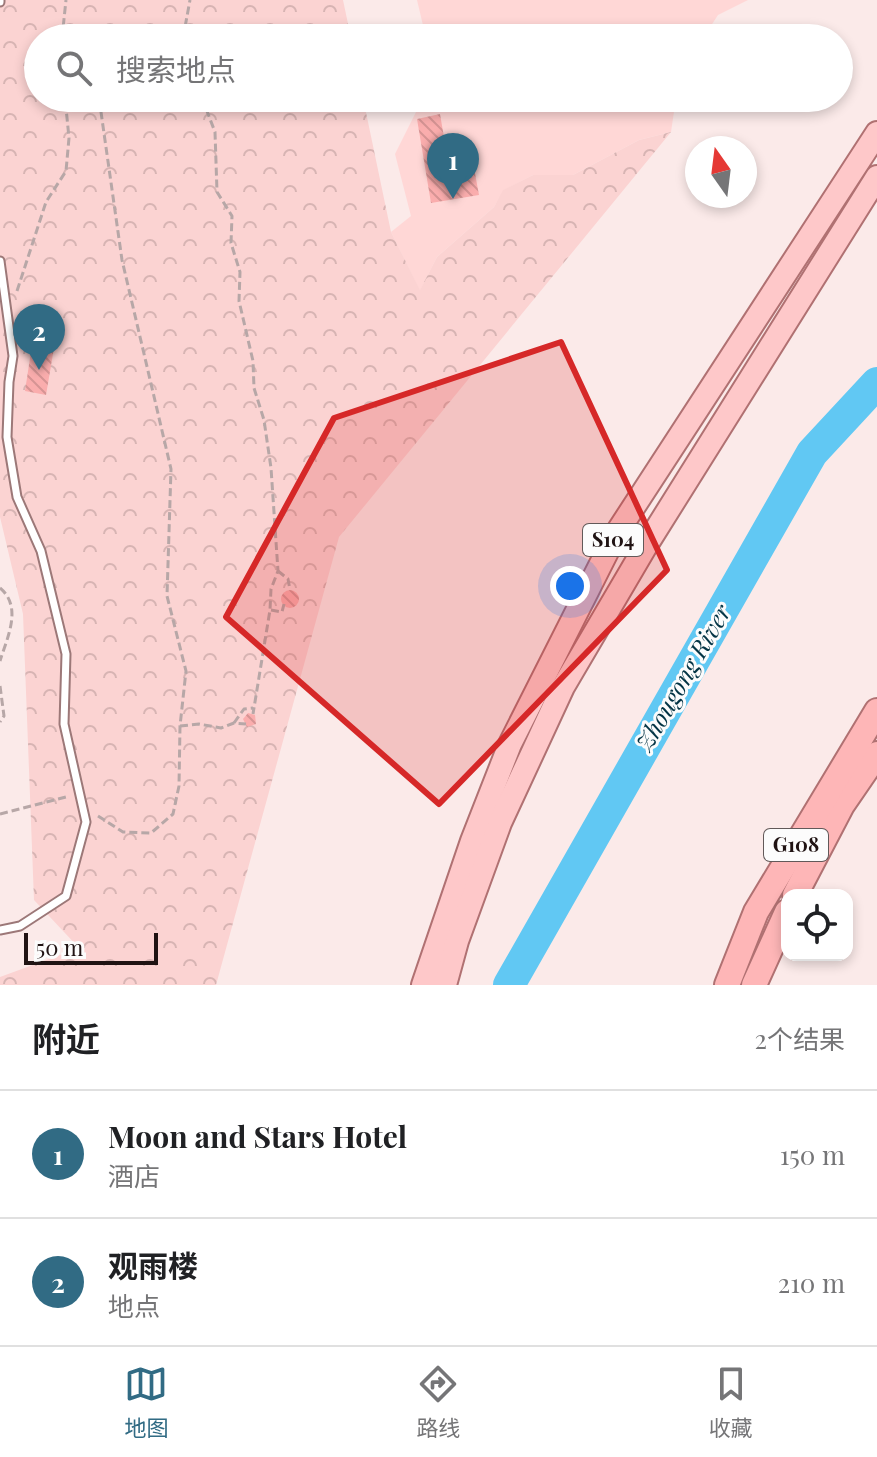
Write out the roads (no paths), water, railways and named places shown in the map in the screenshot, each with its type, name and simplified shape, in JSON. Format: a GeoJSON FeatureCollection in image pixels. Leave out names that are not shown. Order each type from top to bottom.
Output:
{"type":"FeatureCollection","features":[{"type":"Feature","properties":{"kind":"highway","name":"G108"},"geometry":{"type":"LineString","coordinates":[[727,985],[756,912],[877,711]]}},
{"type":"Feature","properties":{"kind":"highway","name":"G108"},"geometry":{"type":"LineString","coordinates":[[798,889],[842,805],[877,754]]}},
{"type":"Feature","properties":{"kind":"highway"},"geometry":{"type":"LineString","coordinates":[[754,985],[781,925]]}},
{"type":"Feature","properties":{"kind":"main road","name":"S104"},"geometry":{"type":"LineString","coordinates":[[423,985],[467,856],[510,744],[616,534],[877,133]]}},
{"type":"Feature","properties":{"kind":"main road","name":"S104"},"geometry":{"type":"LineString","coordinates":[[445,985],[457,941],[500,823],[563,687],[647,544],[877,177]]}},
{"type":"Feature","properties":{"kind":"lane"},"geometry":{"type":"LineString","coordinates":[[0,261],[13,356],[7,437],[17,497],[41,551],[66,654],[64,724],[86,822],[66,896],[20,926],[0,930]]}},
{"type":"Feature","properties":{"kind":"waterway","name":"Zhougong River"},"geometry":{"type":"LineString","coordinates":[[509,985],[812,453],[877,383]]}},
{"type":"Feature","properties":{"kind":"place","name":"Moon and Stars Hotel"},"geometry":{"type":"Point","coordinates":[453,199]}},
{"type":"Feature","properties":{"kind":"place","name":"观雨楼"},"geometry":{"type":"Point","coordinates":[39,370]}}]}
